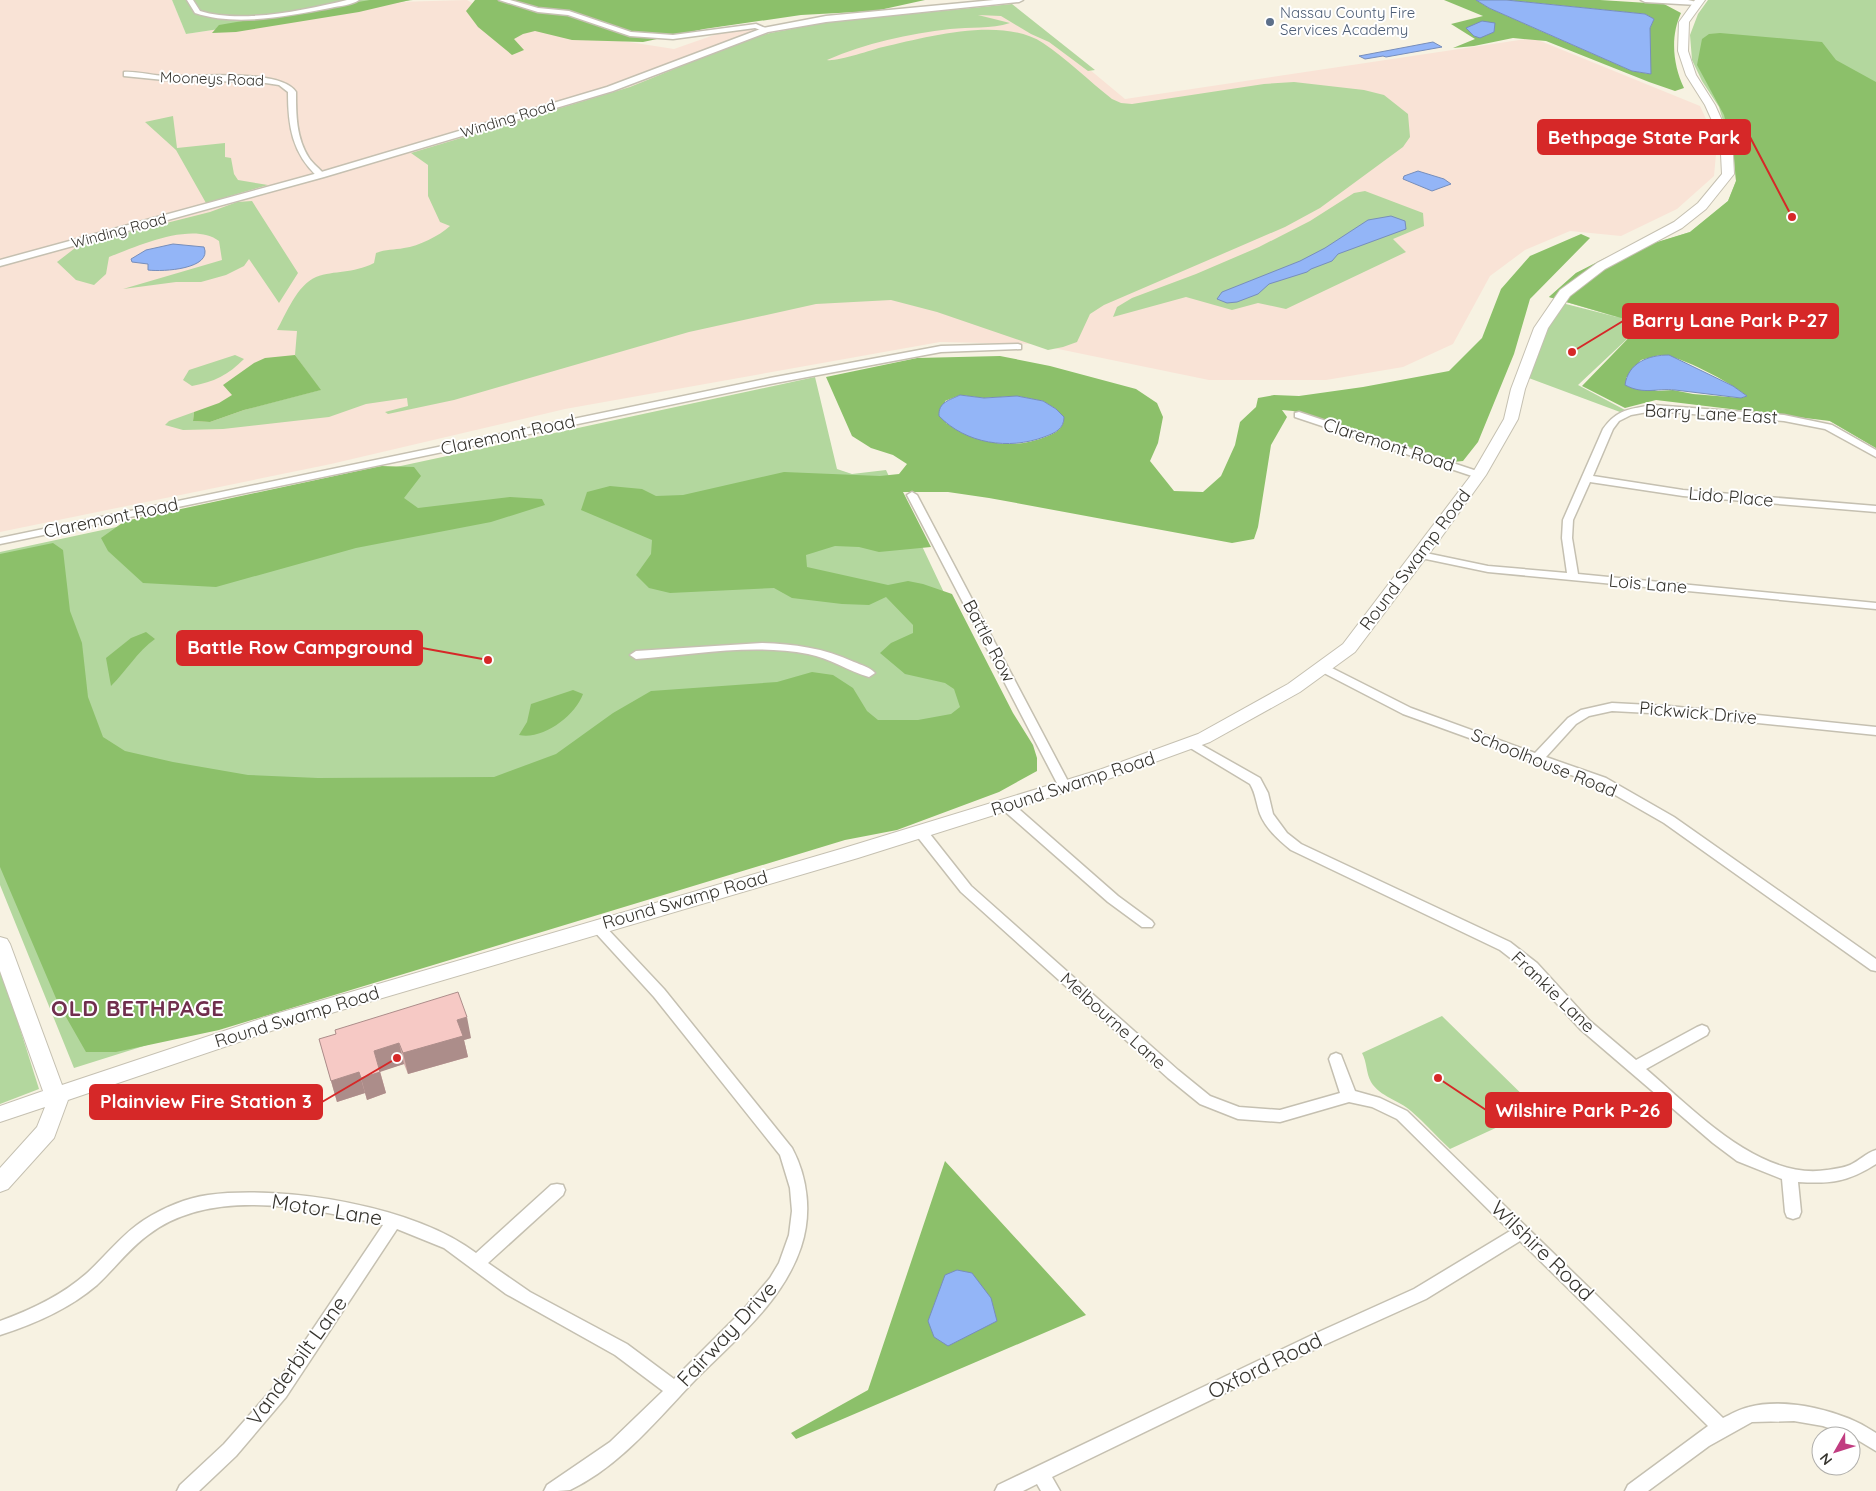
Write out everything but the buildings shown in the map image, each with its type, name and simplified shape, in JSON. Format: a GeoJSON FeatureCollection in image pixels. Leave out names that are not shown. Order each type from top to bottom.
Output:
{"type":"FeatureCollection","features":[{"type":"Feature","properties":{"kind":"main road","name":"Round Swamp Road"},"geometry":{"type":"LineString","coordinates":[[0,1114],[272,1023],[921,832],[1065,787],[1191,743],[1256,709],[1324,668],[1349,648],[1421,555],[1479,475],[1511,420],[1518,389],[1541,328],[1565,293],[1601,266],[1678,225],[1702,206],[1721,185],[1728,174],[1726,154],[1719,125],[1710,105],[1691,75],[1684,58],[1682,32],[1684,22],[1695,5]]}},
{"type":"Feature","properties":{"kind":"main road"},"geometry":{"type":"LineString","coordinates":[[0,944],[58,1102],[46,1132],[0,1183]]}},
{"type":"Feature","properties":{"kind":"street"},"geometry":{"type":"LineString","coordinates":[[190,0],[196,12],[220,19],[264,15],[356,0]]}},
{"type":"Feature","properties":{"kind":"street"},"geometry":{"type":"LineString","coordinates":[[502,0],[538,10],[569,13],[630,34],[673,37],[756,26],[766,30]]}},
{"type":"Feature","properties":{"kind":"street","name":"Winding Road"},"geometry":{"type":"LineString","coordinates":[[0,263],[321,175],[632,82],[766,30],[826,19],[1019,0]]}},
{"type":"Feature","properties":{"kind":"street"},"geometry":{"type":"LineString","coordinates":[[1645,0],[1675,5],[1695,5]]}},
{"type":"Feature","properties":{"kind":"street","name":"Mooneys Road"},"geometry":{"type":"LineString","coordinates":[[127,74],[162,78],[268,81],[286,85],[292,92],[291,123],[296,142],[314,170],[321,175]]}},
{"type":"Feature","properties":{"kind":"street","name":"Claremont Road"},"geometry":{"type":"LineString","coordinates":[[0,540],[770,380],[941,349],[1018,348]]}},
{"type":"Feature","properties":{"kind":"street","name":"Barry Lane East"},"geometry":{"type":"LineString","coordinates":[[1573,577],[1567,538],[1568,520],[1608,429],[1615,420],[1628,412],[1664,408],[1797,419],[1828,428],[1876,454]]}},
{"type":"Feature","properties":{"kind":"street","name":"Claremont Road"},"geometry":{"type":"LineString","coordinates":[[1300,415],[1479,475]]}},
{"type":"Feature","properties":{"kind":"street","name":"Lido Place"},"geometry":{"type":"LineString","coordinates":[[1586,478],[1683,493],[1876,508]]}},
{"type":"Feature","properties":{"kind":"street","name":"Battle Row"},"geometry":{"type":"LineString","coordinates":[[912,495],[1065,787]]}},
{"type":"Feature","properties":{"kind":"street","name":"Lois Lane"},"geometry":{"type":"LineString","coordinates":[[1421,555],[1488,569],[1876,606]]}},
{"type":"Feature","properties":{"kind":"street"},"geometry":{"type":"LineString","coordinates":[[636,655],[774,646],[802,649],[836,658],[870,673]]}},
{"type":"Feature","properties":{"kind":"street","name":"Schoolhouse Road"},"geometry":{"type":"LineString","coordinates":[[1324,668],[1407,711],[1601,781],[1670,820],[1876,966]]}},
{"type":"Feature","properties":{"kind":"street","name":"Pickwick Drive"},"geometry":{"type":"LineString","coordinates":[[1538,757],[1572,721],[1585,713],[1612,707],[1660,709],[1876,731]]}},
{"type":"Feature","properties":{"kind":"street","name":"Frankie Lane"},"geometry":{"type":"LineString","coordinates":[[1191,743],[1255,780],[1262,792],[1267,815],[1282,836],[1296,847],[1505,946],[1532,967],[1585,1025],[1718,1139],[1743,1157],[1790,1175],[1825,1177],[1853,1171],[1876,1156]]}},
{"type":"Feature","properties":{"kind":"street"},"geometry":{"type":"LineString","coordinates":[[1007,806],[1113,900],[1147,924]]}},
{"type":"Feature","properties":{"kind":"street","name":"Melbourne Lane"},"geometry":{"type":"LineString","coordinates":[[921,832],[966,889],[1173,1074],[1205,1100],[1238,1113],[1280,1116],[1349,1096]]}},
{"type":"Feature","properties":{"kind":"street","name":"Fairway Drive"},"geometry":{"type":"LineString","coordinates":[[553,1491],[615,1449],[654,1413],[761,1301],[783,1272],[793,1249],[800,1223],[801,1197],[798,1178],[787,1152],[773,1132],[659,993],[597,926]]}},
{"type":"Feature","properties":{"kind":"street"},"geometry":{"type":"LineString","coordinates":[[1635,1068],[1702,1031]]}},
{"type":"Feature","properties":{"kind":"street"},"geometry":{"type":"LineString","coordinates":[[1336,1059],[1349,1096]]}},
{"type":"Feature","properties":{"kind":"street","name":"Wilshire Road"},"geometry":{"type":"LineString","coordinates":[[1349,1096],[1376,1102],[1402,1115],[1722,1428]]}},
{"type":"Feature","properties":{"kind":"street"},"geometry":{"type":"LineString","coordinates":[[1790,1175],[1793,1212]]}},
{"type":"Feature","properties":{"kind":"street"},"geometry":{"type":"LineString","coordinates":[[476,1264],[557,1190]]}},
{"type":"Feature","properties":{"kind":"street","name":"Motor Lane"},"geometry":{"type":"LineString","coordinates":[[0,1328],[76,1292],[99,1272],[135,1235],[160,1218],[207,1200],[251,1199],[330,1207],[394,1221],[441,1238],[540,1307],[615,1346],[675,1390]]}},
{"type":"Feature","properties":{"kind":"street","name":"Vanderbilt Lane"},"geometry":{"type":"LineString","coordinates":[[186,1491],[230,1450],[280,1392],[394,1221]]}},
{"type":"Feature","properties":{"kind":"street","name":"Oxford Road"},"geometry":{"type":"LineString","coordinates":[[1004,1491],[1318,1340],[1420,1294],[1522,1232]]}},
{"type":"Feature","properties":{"kind":"street"},"geometry":{"type":"LineString","coordinates":[[1634,1491],[1722,1428],[1746,1414],[1778,1412],[1828,1419],[1868,1437],[1876,1444]]}},
{"type":"Feature","properties":{"kind":"street"},"geometry":{"type":"LineString","coordinates":[[1041,1474],[1052,1491]]}},
{"type":"Feature","properties":{"kind":"shaded area"},"geometry":{"type":"Polygon","coordinates":[[[0,0],[172,0],[186,34],[398,2],[467,0],[507,23],[674,49],[740,26],[773,36],[1011,4],[1125,99],[1533,38],[1700,106],[1717,143],[1714,176],[1677,209],[1621,236],[1570,231],[1525,250],[1490,276],[1453,344],[1403,367],[1326,380],[1209,380],[1034,344],[940,342],[565,409],[331,464],[0,532],[0,0]]]}},
{"type":"Feature","properties":{"kind":"green space"},"geometry":{"type":"Polygon","coordinates":[[[172,0],[413,0],[186,34],[172,0]]]}},
{"type":"Feature","properties":{"kind":"green space"},"geometry":{"type":"Polygon","coordinates":[[[370,0],[410,0],[359,12],[236,32],[212,33],[219,25],[370,0]]]}},
{"type":"Feature","properties":{"kind":"green space"},"geometry":{"type":"Polygon","coordinates":[[[475,0],[925,0],[875,11],[801,15],[704,29],[643,42],[572,40],[535,31],[514,39],[524,50],[512,55],[478,27],[466,11],[475,0]]]}},
{"type":"Feature","properties":{"kind":"green space"},"geometry":{"type":"Polygon","coordinates":[[[1444,0],[1476,0],[1489,8],[1632,71],[1650,74],[1650,28],[1654,19],[1645,14],[1506,0],[1600,0],[1664,4],[1681,13],[1675,32],[1674,51],[1677,70],[1684,88],[1675,91],[1546,41],[1513,38],[1453,48],[1475,39],[1451,24],[1483,16],[1444,0]]]}},
{"type":"Feature","properties":{"kind":"green space"},"geometry":{"type":"Polygon","coordinates":[[[1708,0],[1876,0],[1876,448],[1687,338],[1643,324],[1578,385],[1625,410],[1620,412],[1523,376],[1558,302],[1617,317],[1549,297],[1576,273],[1608,258],[1690,232],[1728,201],[1736,181],[1734,158],[1719,107],[1702,81],[1692,60],[1690,35],[1698,14],[1708,0]]]}},
{"type":"Feature","properties":{"kind":"green space"},"geometry":{"type":"Polygon","coordinates":[[[1012,4],[1095,70],[1088,71],[1049,42],[1031,34],[1001,16],[978,15],[1010,23],[988,27],[950,29],[903,37],[872,44],[827,60],[846,58],[883,47],[942,34],[964,31],[1007,31],[1026,35],[1043,43],[1112,99],[1121,103],[1132,104],[1264,84],[1294,82],[1364,90],[1384,95],[1408,114],[1410,137],[1403,147],[1320,208],[1285,227],[1104,305],[1090,314],[1077,342],[1063,347],[1048,350],[937,312],[891,300],[816,304],[689,332],[454,400],[388,414],[385,412],[408,406],[407,398],[366,404],[329,417],[223,429],[183,430],[165,425],[169,421],[194,412],[193,421],[210,422],[244,410],[320,390],[295,355],[297,331],[277,330],[288,308],[303,286],[316,277],[374,263],[376,253],[422,243],[435,237],[450,226],[440,222],[428,196],[428,165],[411,153],[630,87],[743,41],[770,33],[829,22],[1012,4]]]}},
{"type":"Feature","properties":{"kind":"green space"},"geometry":{"type":"Polygon","coordinates":[[[1720,33],[1822,42],[1836,60],[1876,82],[1876,448],[1830,421],[1656,400],[1625,408],[1582,386],[1642,324],[1549,297],[1576,273],[1605,258],[1690,232],[1728,201],[1736,181],[1734,158],[1724,115],[1697,65],[1702,39],[1709,34],[1720,33]],[[1660,355],[1641,360],[1626,378],[1657,391],[1673,390],[1693,394],[1741,398],[1747,396],[1705,371],[1669,356],[1660,355]]]}},
{"type":"Feature","properties":{"kind":"green space"},"geometry":{"type":"Polygon","coordinates":[[[173,116],[177,148],[225,143],[225,157],[231,158],[234,174],[238,180],[268,185],[206,203],[176,150],[145,122],[173,116]]]}},
{"type":"Feature","properties":{"kind":"green space"},"geometry":{"type":"Polygon","coordinates":[[[1365,191],[1423,213],[1424,226],[1393,239],[1406,252],[1286,309],[1258,303],[1232,310],[1186,297],[1113,317],[1117,307],[1132,298],[1196,274],[1259,247],[1310,221],[1354,193],[1365,191]]]}},
{"type":"Feature","properties":{"kind":"green space"},"geometry":{"type":"Polygon","coordinates":[[[252,201],[298,273],[279,303],[249,259],[244,266],[226,275],[201,282],[176,282],[123,289],[222,260],[219,241],[208,235],[180,234],[165,237],[109,257],[106,274],[94,285],[76,280],[57,262],[79,245],[210,212],[237,202],[252,201]]]}},
{"type":"Feature","properties":{"kind":"green space"},"geometry":{"type":"Polygon","coordinates":[[[1581,234],[1590,238],[1530,299],[1514,354],[1478,442],[1463,461],[1453,462],[1293,411],[1282,410],[1287,417],[1271,445],[1258,527],[1254,539],[1232,543],[989,498],[948,492],[903,492],[931,547],[879,552],[859,547],[835,546],[806,555],[807,567],[888,585],[908,581],[952,594],[1013,713],[1033,745],[1037,758],[1037,771],[999,792],[897,830],[845,840],[219,1030],[116,1052],[86,1052],[58,1003],[0,867],[0,554],[53,543],[63,550],[70,611],[82,643],[88,697],[103,737],[125,751],[173,762],[248,775],[318,778],[494,777],[556,754],[613,713],[651,691],[777,682],[812,672],[833,675],[853,688],[867,711],[878,720],[918,720],[951,714],[960,707],[954,689],[945,683],[905,674],[880,653],[891,643],[913,633],[913,625],[886,597],[869,605],[842,604],[792,598],[774,588],[670,593],[649,588],[636,575],[651,554],[652,540],[581,510],[587,492],[610,486],[642,489],[656,496],[683,495],[784,472],[880,476],[899,474],[907,464],[893,455],[871,448],[852,436],[826,377],[917,358],[1000,356],[1050,366],[1136,389],[1157,403],[1163,417],[1158,443],[1150,461],[1174,491],[1203,492],[1221,476],[1235,445],[1240,422],[1256,407],[1258,398],[1274,395],[1299,396],[1363,387],[1449,371],[1482,338],[1501,289],[1530,256],[1581,234]],[[960,395],[945,401],[946,423],[971,436],[996,443],[1008,444],[1034,441],[1048,436],[1057,431],[1063,424],[1064,417],[1056,409],[1043,401],[1017,396],[984,398],[960,395]]]}},
{"type":"Feature","properties":{"kind":"green space"},"geometry":{"type":"Polygon","coordinates":[[[235,355],[244,359],[220,377],[192,386],[183,380],[189,370],[235,355]]]}},
{"type":"Feature","properties":{"kind":"green space"},"geometry":{"type":"Polygon","coordinates":[[[295,355],[321,390],[244,410],[210,422],[193,421],[194,412],[219,403],[232,395],[223,385],[254,363],[265,358],[295,355]]]}},
{"type":"Feature","properties":{"kind":"green space"},"geometry":{"type":"Polygon","coordinates":[[[815,377],[837,469],[852,474],[886,470],[1027,768],[74,1068],[0,885],[0,552],[815,377]]]}},
{"type":"Feature","properties":{"kind":"green space"},"geometry":{"type":"Polygon","coordinates":[[[381,466],[414,467],[421,476],[404,498],[418,508],[510,497],[542,499],[545,505],[491,522],[356,548],[216,587],[143,583],[108,551],[101,538],[125,521],[381,466]]]}},
{"type":"Feature","properties":{"kind":"green space"},"geometry":{"type":"Polygon","coordinates":[[[146,632],[155,639],[111,686],[106,658],[131,638],[146,632]]]}},
{"type":"Feature","properties":{"kind":"green space"},"geometry":{"type":"Polygon","coordinates":[[[573,690],[583,694],[566,718],[557,725],[538,734],[519,735],[527,722],[531,704],[573,690]]]}},
{"type":"Feature","properties":{"kind":"green space"},"geometry":{"type":"Polygon","coordinates":[[[0,965],[39,1089],[0,1104],[0,965]]]}},
{"type":"Feature","properties":{"kind":"green space"},"geometry":{"type":"Polygon","coordinates":[[[1442,1016],[1537,1109],[1450,1149],[1411,1111],[1384,1095],[1375,1087],[1369,1079],[1362,1053],[1442,1016]]]}},
{"type":"Feature","properties":{"kind":"green space"},"geometry":{"type":"Polygon","coordinates":[[[945,1161],[1086,1315],[796,1439],[791,1433],[868,1390],[945,1161]]]}},
{"type":"Feature","properties":{"kind":"water"},"geometry":{"type":"Polygon","coordinates":[[[1476,0],[1506,0],[1645,14],[1654,19],[1650,28],[1651,74],[1632,71],[1489,8],[1476,0]]]}},
{"type":"Feature","properties":{"kind":"water"},"geometry":{"type":"Polygon","coordinates":[[[1482,21],[1495,23],[1494,32],[1480,38],[1474,36],[1466,28],[1482,21]]]}},
{"type":"Feature","properties":{"kind":"water"},"geometry":{"type":"Polygon","coordinates":[[[1433,42],[1442,47],[1386,57],[1365,59],[1359,56],[1433,42]]]}},
{"type":"Feature","properties":{"kind":"water"},"geometry":{"type":"Polygon","coordinates":[[[1418,171],[1444,179],[1451,184],[1432,191],[1403,179],[1404,176],[1418,171]]]}},
{"type":"Feature","properties":{"kind":"water"},"geometry":{"type":"Polygon","coordinates":[[[1391,216],[1405,221],[1406,229],[1338,254],[1332,261],[1307,272],[1269,284],[1258,294],[1237,302],[1227,303],[1217,299],[1222,292],[1300,261],[1325,248],[1368,220],[1391,216]]]}},
{"type":"Feature","properties":{"kind":"water"},"geometry":{"type":"Polygon","coordinates":[[[173,244],[204,247],[205,254],[201,260],[185,268],[148,270],[148,264],[132,262],[131,259],[146,250],[173,244]]]}},
{"type":"Feature","properties":{"kind":"water"},"geometry":{"type":"Polygon","coordinates":[[[1661,355],[1669,355],[1733,386],[1747,396],[1741,398],[1675,390],[1638,390],[1625,385],[1630,371],[1640,362],[1661,355]]]}},
{"type":"Feature","properties":{"kind":"water"},"geometry":{"type":"Polygon","coordinates":[[[960,395],[984,398],[1017,396],[1043,401],[1056,409],[1064,417],[1064,421],[1061,428],[1055,432],[1031,441],[1017,443],[988,442],[962,433],[939,416],[940,408],[943,405],[960,395]]]}},
{"type":"Feature","properties":{"kind":"water"},"geometry":{"type":"Polygon","coordinates":[[[957,1270],[972,1273],[991,1298],[997,1321],[948,1346],[934,1337],[928,1321],[945,1275],[957,1270]]]}},
{"type":"Feature","properties":{"kind":"place","name":"Nassau County Fire Services Academy"},"geometry":{"type":"Point","coordinates":[1270,22]}},
{"type":"Feature","properties":{"kind":"place","name":"Bethpage State Park"},"geometry":{"type":"Point","coordinates":[1792,217]}},
{"type":"Feature","properties":{"kind":"place","name":"Barry Lane Park P-27"},"geometry":{"type":"Point","coordinates":[1572,352]}},
{"type":"Feature","properties":{"kind":"place","name":"Battle Row Campground"},"geometry":{"type":"Point","coordinates":[488,660]}},
{"type":"Feature","properties":{"kind":"place","name":"Plainview Fire Station 3"},"geometry":{"type":"Point","coordinates":[397,1058]}},
{"type":"Feature","properties":{"kind":"place","name":"Wilshire Park P-26"},"geometry":{"type":"Point","coordinates":[1438,1078]}},
{"type":"Feature","properties":{"kind":"district","name":"OLD BETHPAGE"},"geometry":{"type":"Point","coordinates":[138,1008]}}]}
